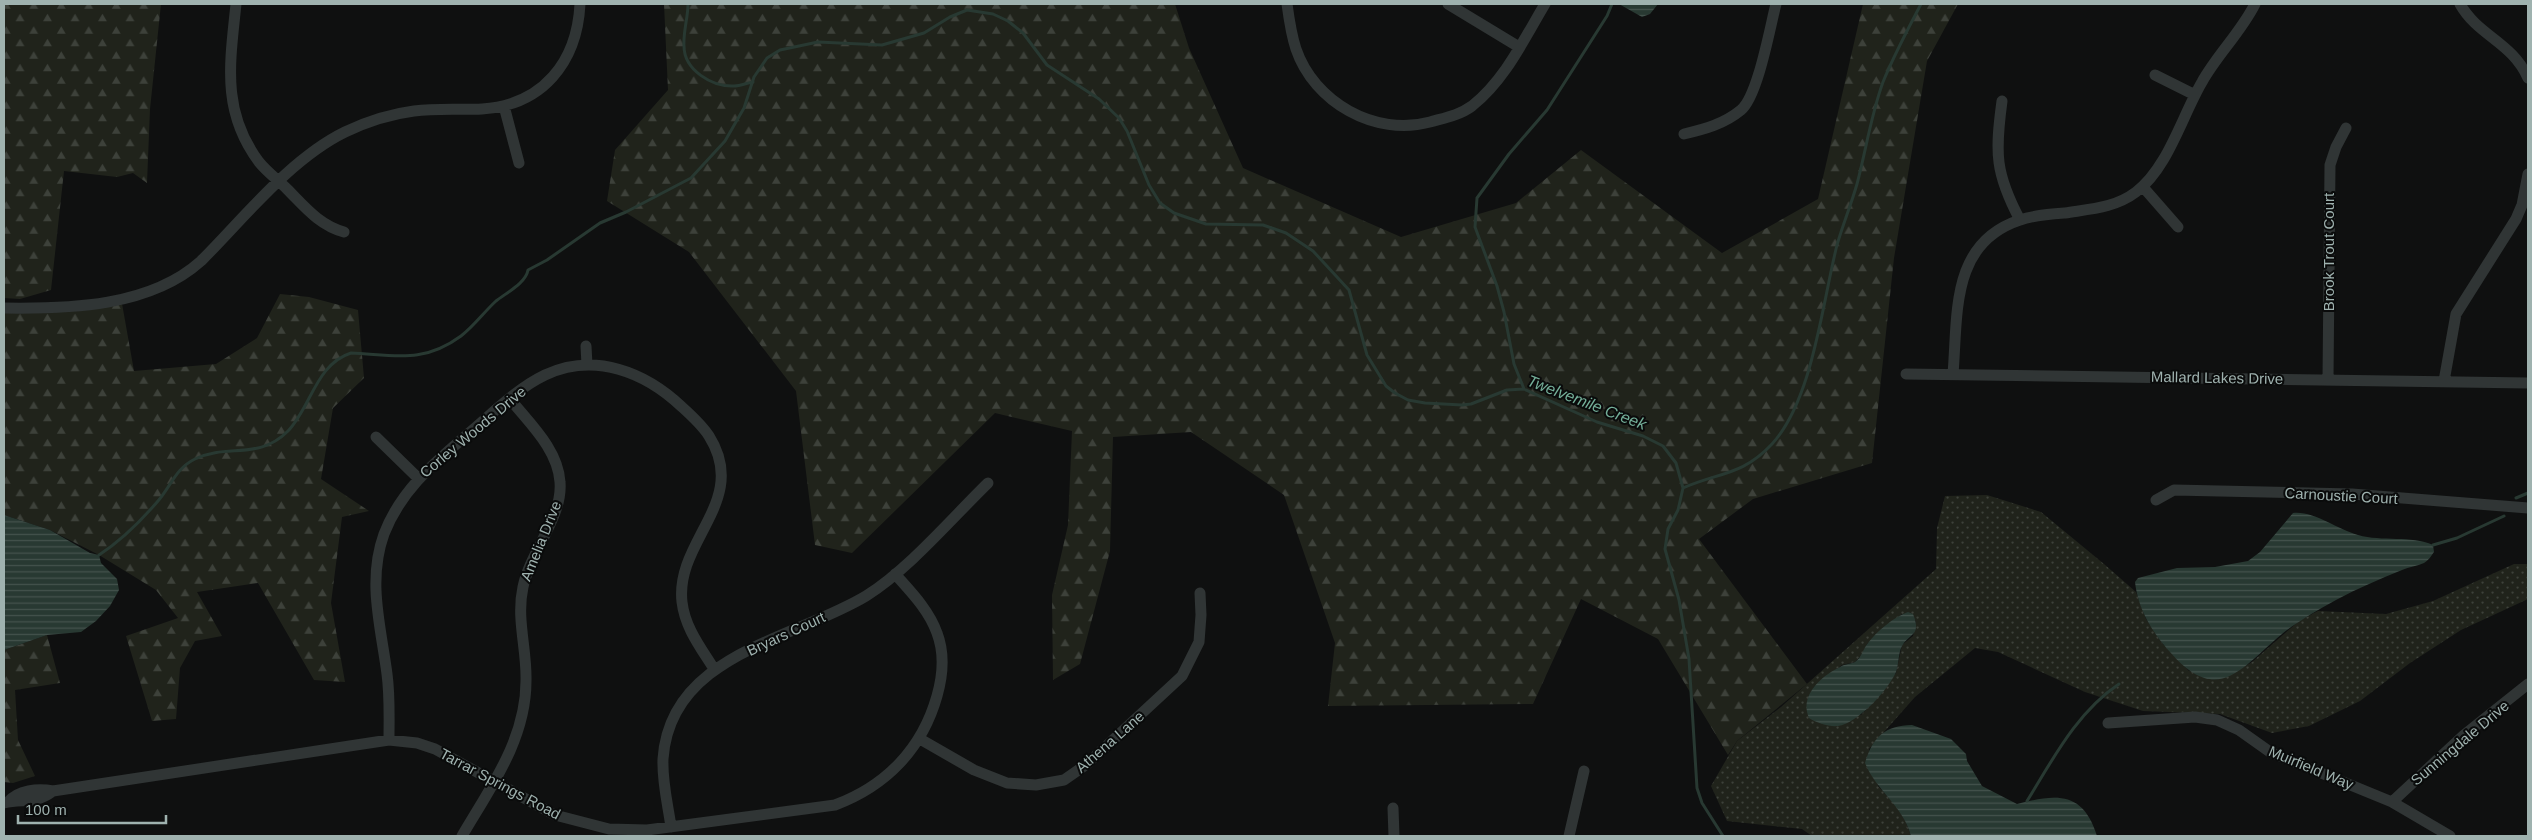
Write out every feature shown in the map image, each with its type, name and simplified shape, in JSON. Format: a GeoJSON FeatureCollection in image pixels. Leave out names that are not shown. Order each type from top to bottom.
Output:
{"type":"FeatureCollection","features":[{"type":"Feature","properties":{"kind":"street"},"geometry":{"type":"LineString","coordinates":[[236,4],[230,72],[233,109],[246,143],[266,170],[316,218],[325,225],[344,232]]}},
{"type":"Feature","properties":{"kind":"street"},"geometry":{"type":"LineString","coordinates":[[4,308],[93,304],[151,291],[173,282],[201,261],[279,182],[313,151],[339,135],[366,123],[413,111],[504,106],[538,90],[563,64],[575,41],[580,4]]}},
{"type":"Feature","properties":{"kind":"street"},"geometry":{"type":"LineString","coordinates":[[1287,4],[1290,30],[1296,51],[1313,80],[1327,97],[1344,109],[1373,122],[1395,126],[1418,126],[1450,117],[1470,107],[1487,93],[1502,76],[1545,4]]}},
{"type":"Feature","properties":{"kind":"street"},"geometry":{"type":"LineString","coordinates":[[1448,4],[1519,47]]}},
{"type":"Feature","properties":{"kind":"street"},"geometry":{"type":"LineString","coordinates":[[1684,134],[1716,126],[1742,109],[1750,95],[1760,69],[1776,4]]}},
{"type":"Feature","properties":{"kind":"street"},"geometry":{"type":"LineString","coordinates":[[1952,374],[1960,285],[1966,265],[1984,242],[2001,229],[2020,220],[2109,206],[2127,198],[2143,186],[2159,167],[2202,81],[2255,4]]}},
{"type":"Feature","properties":{"kind":"street"},"geometry":{"type":"LineString","coordinates":[[2460,4],[2474,22],[2517,57],[2528,78]]}},
{"type":"Feature","properties":{"kind":"street"},"geometry":{"type":"LineString","coordinates":[[2156,75],[2195,96]]}},
{"type":"Feature","properties":{"kind":"street"},"geometry":{"type":"LineString","coordinates":[[2002,101],[1997,141],[1998,161],[2005,190],[2020,220]]}},
{"type":"Feature","properties":{"kind":"street"},"geometry":{"type":"LineString","coordinates":[[504,106],[519,163]]}},
{"type":"Feature","properties":{"kind":"street","name":"Brook Trout Court"},"geometry":{"type":"LineString","coordinates":[[2328,380],[2330,165],[2346,128]]}},
{"type":"Feature","properties":{"kind":"street"},"geometry":{"type":"LineString","coordinates":[[2444,381],[2456,314],[2516,219],[2522,205],[2528,174]]}},
{"type":"Feature","properties":{"kind":"street"},"geometry":{"type":"LineString","coordinates":[[2143,186],[2178,227]]}},
{"type":"Feature","properties":{"kind":"street"},"geometry":{"type":"LineString","coordinates":[[586,346],[587,365]]}},
{"type":"Feature","properties":{"kind":"street","name":"Corley Woods Drive"},"geometry":{"type":"LineString","coordinates":[[389,740],[389,692],[377,609],[376,571],[379,552],[392,517],[401,500],[418,478],[510,399],[544,375],[587,365],[615,368],[634,373],[651,381],[666,392],[697,421],[713,444],[721,471],[718,499],[712,516],[686,564],[682,592],[689,628],[714,669]]}},
{"type":"Feature","properties":{"kind":"street","name":"Mallard Lakes Drive"},"geometry":{"type":"LineString","coordinates":[[1906,374],[2528,382]]}},
{"type":"Feature","properties":{"kind":"street","name":"Amelia Drive"},"geometry":{"type":"LineString","coordinates":[[462,836],[494,782],[516,737],[525,700],[526,662],[520,615],[522,587],[535,552],[556,509],[560,491],[559,472],[552,454],[510,399]]}},
{"type":"Feature","properties":{"kind":"street"},"geometry":{"type":"LineString","coordinates":[[376,437],[418,478]]}},
{"type":"Feature","properties":{"kind":"street","name":"Bryars Court"},"geometry":{"type":"LineString","coordinates":[[671,827],[664,779],[665,742],[670,724],[684,699],[696,685],[714,669],[768,641],[848,606],[896,574],[988,483]]}},
{"type":"Feature","properties":{"kind":"street","name":"Carnoustie Court"},"geometry":{"type":"LineString","coordinates":[[2156,500],[2174,490],[2342,494],[2528,508]]}},
{"type":"Feature","properties":{"kind":"street","name":"Tarrar Springs Road"},"geometry":{"type":"LineString","coordinates":[[6,802],[16,794],[41,789],[53,790],[389,740],[417,743],[435,749],[554,815],[590,826],[628,830],[671,827],[815,809],[841,803],[863,794],[899,765],[920,739],[933,712],[941,684],[942,654],[938,634],[930,616],[896,574]]}},
{"type":"Feature","properties":{"kind":"street","name":"Athena Lane"},"geometry":{"type":"LineString","coordinates":[[920,739],[974,770],[1007,783],[1036,786],[1064,780],[1087,764],[1182,676],[1199,642],[1201,624],[1200,593]]}},
{"type":"Feature","properties":{"kind":"street","name":"Sunningdale Drive"},"geometry":{"type":"LineString","coordinates":[[2392,802],[2464,735],[2528,684]]}},
{"type":"Feature","properties":{"kind":"street","name":"Muirfield Way"},"geometry":{"type":"LineString","coordinates":[[2108,723],[2196,717],[2217,720],[2239,730],[2270,752],[2392,802],[2450,836]]}},
{"type":"Feature","properties":{"kind":"street"},"geometry":{"type":"LineString","coordinates":[[1569,836],[1584,771]]}},
{"type":"Feature","properties":{"kind":"street"},"geometry":{"type":"LineString","coordinates":[[1393,808],[1394,836]]}},
{"type":"Feature","properties":{"kind":"green space"},"geometry":{"type":"Polygon","coordinates":[[[4,4],[161,4],[150,109],[147,183],[133,173],[117,177],[64,171],[51,290],[20,299],[4,298],[4,4]]]}},
{"type":"Feature","properties":{"kind":"green space"},"geometry":{"type":"Polygon","coordinates":[[[664,4],[1175,4],[1189,48],[1243,168],[1401,237],[1516,203],[1581,150],[1722,253],[1818,199],[1863,4],[1958,4],[1927,61],[1894,258],[1872,463],[1753,499],[1699,539],[1807,684],[1737,741],[1728,755],[1658,639],[1581,599],[1533,704],[1328,706],[1335,643],[1284,495],[1191,432],[1113,437],[1110,551],[1080,664],[1053,680],[1052,595],[1068,525],[1072,431],[995,413],[852,553],[815,545],[796,391],[689,252],[607,201],[615,150],[668,90],[664,4]]]}},
{"type":"Feature","properties":{"kind":"green space"},"geometry":{"type":"Polygon","coordinates":[[[280,294],[309,297],[358,310],[364,378],[333,408],[321,479],[369,511],[342,517],[331,603],[345,682],[314,680],[258,583],[197,592],[222,636],[195,641],[180,668],[176,719],[152,721],[126,636],[178,618],[156,590],[99,555],[50,530],[4,515],[4,308],[121,298],[134,371],[216,364],[257,338],[280,294]]]}},
{"type":"Feature","properties":{"kind":"green space"},"geometry":{"type":"Polygon","coordinates":[[[1987,495],[2041,512],[2136,592],[2146,619],[2162,643],[2189,671],[2232,674],[2252,662],[2299,621],[2318,611],[2386,614],[2433,601],[2514,564],[2528,564],[2528,599],[2461,630],[2410,663],[2360,701],[2309,726],[2272,733],[2220,714],[2143,711],[2085,692],[1998,652],[1975,648],[1915,697],[1869,749],[1878,786],[1902,812],[1911,836],[1812,836],[1802,829],[1727,821],[1711,786],[1737,741],[1781,707],[1936,569],[1937,528],[1945,496],[1987,495]],[[1902,614],[1867,644],[1863,653],[1855,662],[1842,665],[1814,687],[1807,702],[1861,715],[1880,695],[1896,673],[1902,645],[1913,636],[1916,621],[1902,614]]]}},
{"type":"Feature","properties":{"kind":"green space"},"geometry":{"type":"Polygon","coordinates":[[[47,635],[60,683],[15,690],[18,740],[35,776],[13,783],[4,782],[4,650],[47,635]]]}},
{"type":"Feature","properties":{"kind":"shaded area"},"geometry":{"type":"Polygon","coordinates":[[[1619,4],[1658,4],[1650,14],[1642,17],[1619,4]]]}},
{"type":"Feature","properties":{"kind":"shaded area"},"geometry":{"type":"Polygon","coordinates":[[[2293,513],[2309,515],[2367,537],[2424,542],[2433,545],[2434,552],[2424,563],[2361,588],[2308,616],[2282,634],[2241,669],[2229,676],[2216,679],[2202,677],[2187,668],[2170,652],[2147,620],[2139,602],[2135,582],[2138,578],[2177,568],[2215,567],[2248,561],[2260,552],[2293,513]]]}},
{"type":"Feature","properties":{"kind":"shaded area"},"geometry":{"type":"Polygon","coordinates":[[[4,515],[50,530],[90,553],[99,555],[101,563],[117,579],[119,590],[110,606],[96,621],[81,632],[47,635],[4,650],[4,515]]]}},
{"type":"Feature","properties":{"kind":"shaded area"},"geometry":{"type":"Polygon","coordinates":[[[1908,612],[1913,614],[1915,621],[1914,633],[1902,646],[1898,666],[1892,679],[1872,705],[1846,724],[1838,726],[1819,723],[1809,718],[1807,702],[1809,695],[1819,681],[1842,666],[1855,662],[1876,634],[1886,625],[1908,612]]]}},
{"type":"Feature","properties":{"kind":"shaded area"},"geometry":{"type":"Polygon","coordinates":[[[1912,725],[1951,739],[1966,754],[1967,761],[1982,786],[2017,804],[2044,798],[2067,799],[2076,803],[2091,821],[2097,836],[1911,836],[1902,815],[1876,782],[1865,763],[1872,746],[1881,734],[1887,730],[1912,725]]]}},
{"type":"Feature","properties":{"kind":"waterway","name":"Twelvemile Creek"},"geometry":{"type":"LineString","coordinates":[[688,4],[684,46],[685,55],[689,63],[701,75],[717,84],[736,86],[753,82]]}},
{"type":"Feature","properties":{"kind":"waterway"},"geometry":{"type":"LineString","coordinates":[[1524,389],[1514,364],[1497,286],[1475,227],[1477,198],[1509,154],[1547,110],[1607,16],[1612,4]]}},
{"type":"Feature","properties":{"kind":"waterway"},"geometry":{"type":"LineString","coordinates":[[1683,488],[1730,472],[1750,462],[1772,444],[1786,425],[1807,377],[1837,245],[1857,184],[1879,94],[1901,42],[1921,4]]}},
{"type":"Feature","properties":{"kind":"waterway","name":"Twelvemile Creek"},"geometry":{"type":"LineString","coordinates":[[99,555],[123,537],[137,523],[163,495],[178,472],[188,463],[207,454],[254,449],[277,440],[296,421],[322,376],[339,359],[351,353],[408,356],[434,351],[447,345],[466,332],[496,301],[520,283],[528,270],[547,260],[600,223],[626,212],[691,178],[725,141],[744,108],[754,77],[767,58],[780,50],[818,42],[882,45],[924,33],[950,17],[967,10],[993,14],[1008,21],[1023,33],[1047,65],[1099,99],[1119,118],[1127,131],[1149,185],[1160,203],[1174,213],[1206,224],[1263,225],[1286,233],[1313,251],[1349,290],[1367,355],[1386,386],[1395,393],[1408,400],[1462,405],[1471,404],[1507,390],[1524,389],[1597,422],[1643,436],[1663,446],[1676,463],[1683,488],[1678,510],[1668,529],[1665,549],[1679,600],[1689,659],[1697,788],[1702,803],[1723,836]]}},
{"type":"Feature","properties":{"kind":"waterway"},"geometry":{"type":"LineString","coordinates":[[2516,498],[2528,493]]}},
{"type":"Feature","properties":{"kind":"waterway"},"geometry":{"type":"LineString","coordinates":[[2433,545],[2457,538],[2504,516]]}},
{"type":"Feature","properties":{"kind":"waterway"},"geometry":{"type":"LineString","coordinates":[[2027,801],[2056,753],[2078,722],[2104,695],[2119,684]]}}]}
